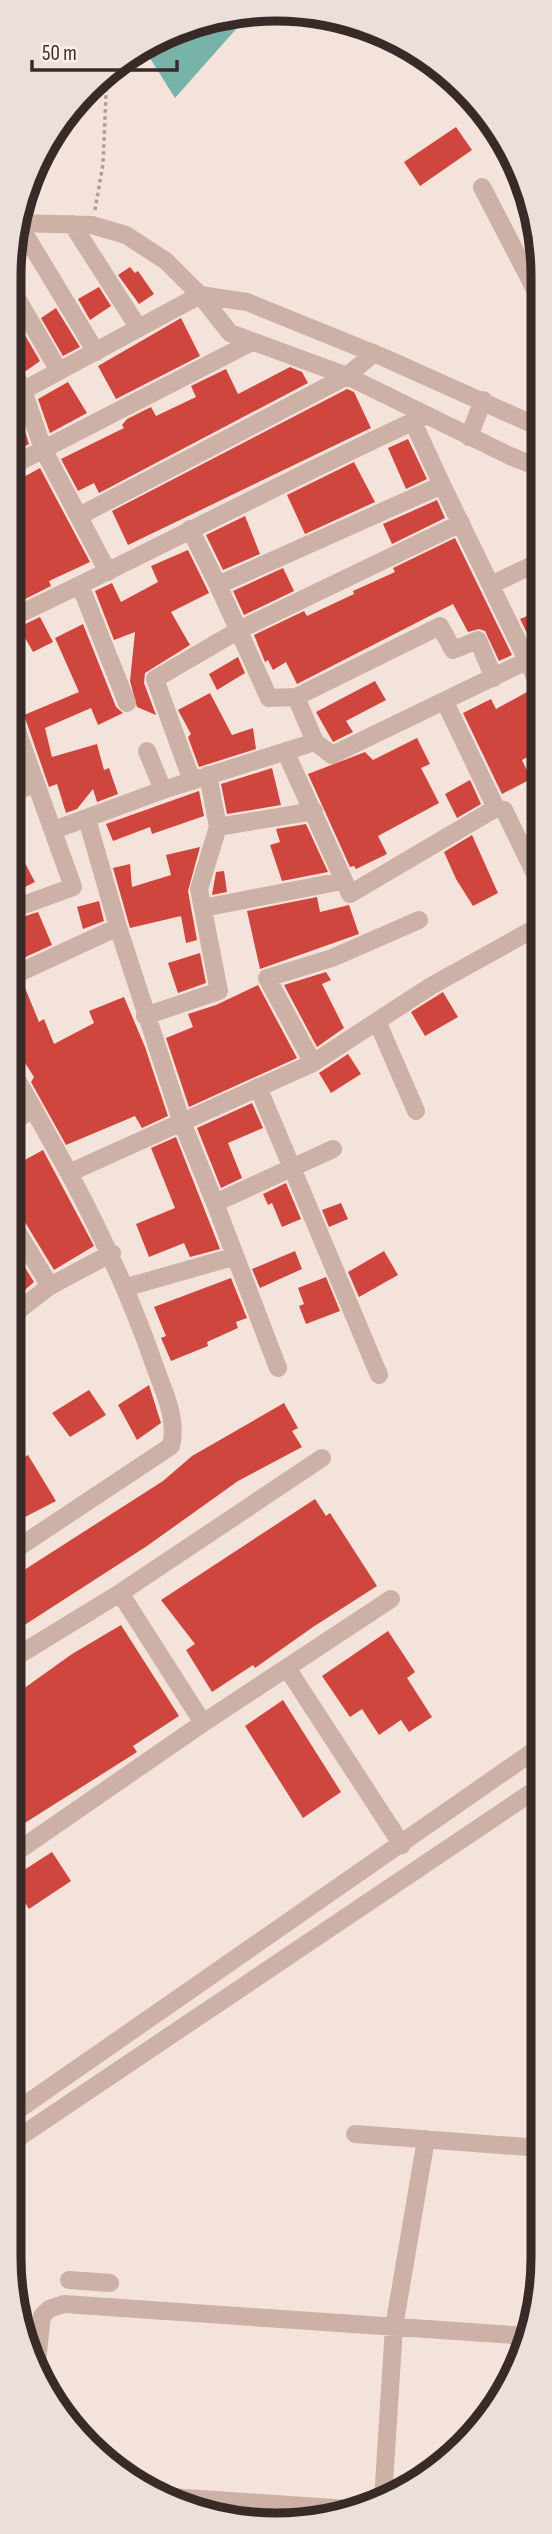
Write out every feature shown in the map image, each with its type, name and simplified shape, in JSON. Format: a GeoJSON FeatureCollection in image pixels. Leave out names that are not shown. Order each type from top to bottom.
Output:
{"type":"FeatureCollection","features":[{"type":"Feature","properties":{"kind":"street"},"geometry":{"type":"LineString","coordinates":[[482,187],[531,282]]}},
{"type":"Feature","properties":{"kind":"street"},"geometry":{"type":"LineString","coordinates":[[27,223],[92,225],[125,235],[166,261],[200,295],[229,333],[346,376],[419,419],[531,463]]}},
{"type":"Feature","properties":{"kind":"street"},"geometry":{"type":"LineString","coordinates":[[72,224],[138,327]]}},
{"type":"Feature","properties":{"kind":"street"},"geometry":{"type":"LineString","coordinates":[[25,234],[96,352]]}},
{"type":"Feature","properties":{"kind":"street"},"geometry":{"type":"LineString","coordinates":[[21,392],[200,295],[247,302],[374,353],[531,423]]}},
{"type":"Feature","properties":{"kind":"street"},"geometry":{"type":"LineString","coordinates":[[21,305],[59,371]]}},
{"type":"Feature","properties":{"kind":"street"},"geometry":{"type":"LineString","coordinates":[[21,461],[252,342]]}},
{"type":"Feature","properties":{"kind":"street"},"geometry":{"type":"LineString","coordinates":[[80,515],[346,376],[374,353]]}},
{"type":"Feature","properties":{"kind":"street"},"geometry":{"type":"LineString","coordinates":[[469,437],[483,400]]}},
{"type":"Feature","properties":{"kind":"street"},"geometry":{"type":"LineString","coordinates":[[21,402],[108,572]]}},
{"type":"Feature","properties":{"kind":"street"},"geometry":{"type":"LineString","coordinates":[[419,419],[442,485],[531,652]]}},
{"type":"Feature","properties":{"kind":"street"},"geometry":{"type":"LineString","coordinates":[[21,613],[419,419]]}},
{"type":"Feature","properties":{"kind":"street"},"geometry":{"type":"LineString","coordinates":[[218,585],[442,485]]}},
{"type":"Feature","properties":{"kind":"street"},"geometry":{"type":"LineString","coordinates":[[145,1016],[219,991],[199,888],[218,827],[200,778],[155,678],[239,630],[461,523]]}},
{"type":"Feature","properties":{"kind":"street"},"geometry":{"type":"LineString","coordinates":[[190,529],[269,698],[296,697],[440,626],[453,650],[478,640],[494,678]]}},
{"type":"Feature","properties":{"kind":"street"},"geometry":{"type":"LineString","coordinates":[[493,584],[531,566]]}},
{"type":"Feature","properties":{"kind":"street"},"geometry":{"type":"LineString","coordinates":[[80,585],[128,703]]}},
{"type":"Feature","properties":{"kind":"street"},"geometry":{"type":"LineString","coordinates":[[296,697],[315,742],[332,755],[531,659]]}},
{"type":"Feature","properties":{"kind":"street"},"geometry":{"type":"LineString","coordinates":[[445,702],[496,808]]}},
{"type":"Feature","properties":{"kind":"street"},"geometry":{"type":"LineString","coordinates":[[54,830],[163,790],[315,742]]}},
{"type":"Feature","properties":{"kind":"street"},"geometry":{"type":"LineString","coordinates":[[21,745],[73,887],[21,905]]}},
{"type":"Feature","properties":{"kind":"street"},"geometry":{"type":"LineString","coordinates":[[147,751],[163,790]]}},
{"type":"Feature","properties":{"kind":"street"},"geometry":{"type":"LineString","coordinates":[[286,753],[350,894],[496,808],[505,810],[531,865]]}},
{"type":"Feature","properties":{"kind":"street"},"geometry":{"type":"LineString","coordinates":[[21,790],[35,784]]}},
{"type":"Feature","properties":{"kind":"street"},"geometry":{"type":"LineString","coordinates":[[218,827],[314,811]]}},
{"type":"Feature","properties":{"kind":"street"},"geometry":{"type":"LineString","coordinates":[[87,819],[145,1016],[181,1121],[278,1368]]}},
{"type":"Feature","properties":{"kind":"street"},"geometry":{"type":"LineString","coordinates":[[203,908],[342,881]]}},
{"type":"Feature","properties":{"kind":"street"},"geometry":{"type":"LineString","coordinates":[[313,1063],[267,978],[332,958],[419,920]]}},
{"type":"Feature","properties":{"kind":"street"},"geometry":{"type":"LineString","coordinates":[[21,972],[118,927]]}},
{"type":"Feature","properties":{"kind":"street"},"geometry":{"type":"LineString","coordinates":[[69,1173],[313,1063],[431,986],[531,931]]}},
{"type":"Feature","properties":{"kind":"street"},"geometry":{"type":"LineString","coordinates":[[377,1021],[416,1111]]}},
{"type":"Feature","properties":{"kind":"street"},"geometry":{"type":"LineString","coordinates":[[21,1086],[112,1253],[127,1287],[170,1408],[175,1431],[171,1446],[21,1546]]}},
{"type":"Feature","properties":{"kind":"street"},"geometry":{"type":"LineString","coordinates":[[258,1087],[294,1167],[379,1375]]}},
{"type":"Feature","properties":{"kind":"street"},"geometry":{"type":"LineString","coordinates":[[21,1116],[34,1109]]}},
{"type":"Feature","properties":{"kind":"street"},"geometry":{"type":"LineString","coordinates":[[215,1203],[333,1149]]}},
{"type":"Feature","properties":{"kind":"street"},"geometry":{"type":"LineString","coordinates":[[21,1239],[50,1286]]}},
{"type":"Feature","properties":{"kind":"street"},"geometry":{"type":"LineString","coordinates":[[21,1253],[26,1248]]}},
{"type":"Feature","properties":{"kind":"street"},"geometry":{"type":"LineString","coordinates":[[21,1308],[50,1286],[112,1253]]}},
{"type":"Feature","properties":{"kind":"street"},"geometry":{"type":"LineString","coordinates":[[127,1287],[233,1257]]}},
{"type":"Feature","properties":{"kind":"street"},"geometry":{"type":"LineString","coordinates":[[21,1654],[120,1593],[322,1458]]}},
{"type":"Feature","properties":{"kind":"street"},"geometry":{"type":"LineString","coordinates":[[120,1593],[203,1723]]}},
{"type":"Feature","properties":{"kind":"street"},"geometry":{"type":"LineString","coordinates":[[21,1849],[203,1723],[391,1600]]}},
{"type":"Feature","properties":{"kind":"street"},"geometry":{"type":"LineString","coordinates":[[287,1668],[402,1845]]}},
{"type":"Feature","properties":{"kind":"street"},"geometry":{"type":"LineString","coordinates":[[21,2108],[531,1753]]}},
{"type":"Feature","properties":{"kind":"street"},"geometry":{"type":"LineString","coordinates":[[21,2136],[531,1793]]}},
{"type":"Feature","properties":{"kind":"street"},"geometry":{"type":"LineString","coordinates":[[355,2134],[531,2147]]}},
{"type":"Feature","properties":{"kind":"street"},"geometry":{"type":"LineString","coordinates":[[384,2489],[394,2327],[426,2138]]}},
{"type":"Feature","properties":{"kind":"street"},"geometry":{"type":"LineString","coordinates":[[69,2280],[110,2275],[108,2307]]}},
{"type":"Feature","properties":{"kind":"street"},"geometry":{"type":"LineString","coordinates":[[38,2350],[42,2316],[49,2309],[64,2304],[518,2335]]}},
{"type":"Feature","properties":{"kind":"street"},"geometry":{"type":"LineString","coordinates":[[192,2498],[328,2508]]}},
{"type":"Feature","properties":{"kind":"path"},"geometry":{"type":"LineString","coordinates":[[92,225],[103,164],[106,86]]}},
{"type":"Feature","properties":{"kind":"water"},"geometry":{"type":"Polygon","coordinates":[[[239,24],[237,28],[175,98],[148,55],[178,40],[239,24]]]}},
{"type":"Feature","properties":{"kind":"building"},"geometry":{"type":"Polygon","coordinates":[[[456,127],[472,150],[420,186],[404,162],[456,127]]]}},
{"type":"Feature","properties":{"kind":"building"},"geometry":{"type":"Polygon","coordinates":[[[130,267],[135,273],[138,271],[154,294],[139,304],[118,275],[130,267]]]}},
{"type":"Feature","properties":{"kind":"building"},"geometry":{"type":"Polygon","coordinates":[[[99,287],[111,306],[90,320],[78,299],[99,287]]]}},
{"type":"Feature","properties":{"kind":"building"},"geometry":{"type":"Polygon","coordinates":[[[56,308],[80,347],[63,356],[41,318],[56,308]]]}},
{"type":"Feature","properties":{"kind":"building"},"geometry":{"type":"Polygon","coordinates":[[[181,318],[200,356],[116,399],[98,366],[181,318]]]}},
{"type":"Feature","properties":{"kind":"building"},"geometry":{"type":"Polygon","coordinates":[[[21,328],[40,361],[26,371],[21,365],[21,328]]]}},
{"type":"Feature","properties":{"kind":"building"},"geometry":{"type":"Polygon","coordinates":[[[290,367],[302,372],[308,383],[99,493],[94,483],[78,491],[61,459],[124,428],[122,425],[127,419],[151,407],[156,416],[196,397],[191,386],[226,369],[238,394],[290,367]]]}},
{"type":"Feature","properties":{"kind":"building"},"geometry":{"type":"Polygon","coordinates":[[[68,382],[87,413],[50,433],[38,399],[68,382]]]}},
{"type":"Feature","properties":{"kind":"building"},"geometry":{"type":"Polygon","coordinates":[[[347,389],[354,392],[371,428],[128,545],[112,511],[347,389]]]}},
{"type":"Feature","properties":{"kind":"building"},"geometry":{"type":"Polygon","coordinates":[[[21,419],[29,444],[21,448],[21,419]]]}},
{"type":"Feature","properties":{"kind":"building"},"geometry":{"type":"Polygon","coordinates":[[[408,439],[427,479],[406,489],[388,448],[408,439]]]}},
{"type":"Feature","properties":{"kind":"building"},"geometry":{"type":"Polygon","coordinates":[[[354,462],[375,502],[305,534],[287,495],[354,462]]]}},
{"type":"Feature","properties":{"kind":"building"},"geometry":{"type":"Polygon","coordinates":[[[40,468],[90,562],[49,581],[51,586],[21,601],[21,478],[40,468]]]}},
{"type":"Feature","properties":{"kind":"building"},"geometry":{"type":"Polygon","coordinates":[[[437,500],[445,518],[392,544],[383,524],[437,500]]]}},
{"type":"Feature","properties":{"kind":"building"},"geometry":{"type":"Polygon","coordinates":[[[245,516],[260,554],[223,570],[206,535],[245,516]]]}},
{"type":"Feature","properties":{"kind":"building"},"geometry":{"type":"Polygon","coordinates":[[[455,538],[512,655],[499,661],[485,631],[479,629],[468,632],[453,604],[297,684],[286,662],[273,670],[268,660],[265,662],[254,635],[304,611],[307,616],[354,594],[353,591],[395,572],[393,568],[455,538]]]}},
{"type":"Feature","properties":{"kind":"building"},"geometry":{"type":"Polygon","coordinates":[[[188,550],[209,593],[171,612],[190,645],[145,673],[144,683],[156,715],[137,707],[130,681],[135,632],[114,640],[95,591],[112,583],[121,602],[158,582],[151,566],[188,550]]]}},
{"type":"Feature","properties":{"kind":"building"},"geometry":{"type":"Polygon","coordinates":[[[283,568],[294,591],[244,615],[233,591],[283,568]]]}},
{"type":"Feature","properties":{"kind":"building"},"geometry":{"type":"Polygon","coordinates":[[[531,614],[531,641],[520,619],[531,614]]]}},
{"type":"Feature","properties":{"kind":"building"},"geometry":{"type":"Polygon","coordinates":[[[40,617],[53,642],[33,652],[21,626],[40,617]]]}},
{"type":"Feature","properties":{"kind":"building"},"geometry":{"type":"Polygon","coordinates":[[[83,624],[116,707],[123,713],[98,725],[91,708],[45,728],[52,757],[97,744],[104,770],[109,768],[118,794],[97,802],[93,789],[77,809],[66,813],[57,784],[49,787],[24,715],[79,692],[55,638],[83,624]]]}},
{"type":"Feature","properties":{"kind":"building"},"geometry":{"type":"Polygon","coordinates":[[[238,657],[245,673],[217,690],[209,674],[238,657]]]}},
{"type":"Feature","properties":{"kind":"building"},"geometry":{"type":"Polygon","coordinates":[[[375,681],[386,700],[346,721],[353,732],[333,742],[316,712],[375,681]]]}},
{"type":"Feature","properties":{"kind":"building"},"geometry":{"type":"Polygon","coordinates":[[[527,692],[531,700],[531,755],[522,760],[531,779],[502,794],[463,713],[491,699],[496,709],[527,692]]]}},
{"type":"Feature","properties":{"kind":"building"},"geometry":{"type":"Polygon","coordinates":[[[210,693],[232,735],[253,728],[256,749],[199,767],[188,737],[191,734],[178,710],[210,693]]]}},
{"type":"Feature","properties":{"kind":"building"},"geometry":{"type":"Polygon","coordinates":[[[417,738],[430,764],[421,768],[439,803],[378,836],[387,854],[356,869],[354,866],[350,867],[308,774],[365,752],[373,760],[417,738]]]}},
{"type":"Feature","properties":{"kind":"building"},"geometry":{"type":"Polygon","coordinates":[[[272,768],[281,805],[227,814],[221,784],[272,768]]]}},
{"type":"Feature","properties":{"kind":"building"},"geometry":{"type":"Polygon","coordinates":[[[470,780],[481,804],[457,818],[445,794],[470,780]]]}},
{"type":"Feature","properties":{"kind":"building"},"geometry":{"type":"Polygon","coordinates":[[[199,791],[204,816],[152,834],[150,827],[113,841],[106,824],[199,791]]]}},
{"type":"Feature","properties":{"kind":"building"},"geometry":{"type":"Polygon","coordinates":[[[306,824],[328,872],[282,881],[270,845],[280,842],[276,829],[306,824]]]}},
{"type":"Feature","properties":{"kind":"building"},"geometry":{"type":"Polygon","coordinates":[[[472,835],[498,893],[473,906],[456,879],[444,852],[472,835]]]}},
{"type":"Feature","properties":{"kind":"building"},"geometry":{"type":"Polygon","coordinates":[[[200,847],[188,891],[197,940],[186,943],[181,916],[130,928],[113,868],[130,864],[132,887],[171,875],[166,855],[200,847]]]}},
{"type":"Feature","properties":{"kind":"building"},"geometry":{"type":"Polygon","coordinates":[[[21,856],[35,882],[21,889],[21,856]]]}},
{"type":"Feature","properties":{"kind":"building"},"geometry":{"type":"Polygon","coordinates":[[[224,871],[227,892],[212,895],[216,872],[224,871]]]}},
{"type":"Feature","properties":{"kind":"building"},"geometry":{"type":"Polygon","coordinates":[[[317,897],[320,912],[349,905],[359,934],[260,969],[247,911],[317,897]]]}},
{"type":"Feature","properties":{"kind":"building"},"geometry":{"type":"Polygon","coordinates":[[[99,901],[104,921],[83,929],[77,907],[99,901]]]}},
{"type":"Feature","properties":{"kind":"building"},"geometry":{"type":"Polygon","coordinates":[[[38,912],[52,945],[21,959],[21,917],[38,912]]]}},
{"type":"Feature","properties":{"kind":"building"},"geometry":{"type":"Polygon","coordinates":[[[200,953],[206,983],[178,993],[168,963],[200,953]]]}},
{"type":"Feature","properties":{"kind":"building"},"geometry":{"type":"Polygon","coordinates":[[[326,972],[331,980],[322,984],[344,1028],[317,1047],[284,985],[326,972]]]}},
{"type":"Feature","properties":{"kind":"building"},"geometry":{"type":"Polygon","coordinates":[[[23,983],[39,1022],[44,1019],[54,1044],[94,1023],[89,1011],[124,997],[145,1047],[168,1116],[142,1128],[135,1116],[66,1145],[31,1082],[34,1077],[21,1056],[23,983]]]}},
{"type":"Feature","properties":{"kind":"building"},"geometry":{"type":"Polygon","coordinates":[[[258,985],[297,1058],[189,1107],[166,1038],[193,1027],[188,1014],[216,1005],[258,985]]]}},
{"type":"Feature","properties":{"kind":"building"},"geometry":{"type":"Polygon","coordinates":[[[443,992],[458,1017],[425,1036],[411,1012],[443,992]]]}},
{"type":"Feature","properties":{"kind":"building"},"geometry":{"type":"Polygon","coordinates":[[[348,1054],[361,1074],[331,1093],[319,1073],[348,1054]]]}},
{"type":"Feature","properties":{"kind":"building"},"geometry":{"type":"Polygon","coordinates":[[[252,1103],[263,1128],[228,1143],[242,1178],[221,1188],[197,1128],[252,1103]]]}},
{"type":"Feature","properties":{"kind":"building"},"geometry":{"type":"Polygon","coordinates":[[[176,1137],[220,1249],[190,1257],[184,1243],[149,1257],[136,1224],[175,1208],[151,1148],[176,1137]]]}},
{"type":"Feature","properties":{"kind":"building"},"geometry":{"type":"Polygon","coordinates":[[[43,1150],[94,1246],[54,1270],[21,1216],[21,1162],[43,1150]]]}},
{"type":"Feature","properties":{"kind":"building"},"geometry":{"type":"Polygon","coordinates":[[[286,1183],[301,1219],[282,1227],[272,1203],[268,1205],[263,1194],[286,1183]]]}},
{"type":"Feature","properties":{"kind":"building"},"geometry":{"type":"Polygon","coordinates":[[[341,1203],[348,1219],[329,1227],[322,1210],[341,1203]]]}},
{"type":"Feature","properties":{"kind":"building"},"geometry":{"type":"Polygon","coordinates":[[[295,1251],[302,1269],[260,1288],[252,1269],[295,1251]]]}},
{"type":"Feature","properties":{"kind":"building"},"geometry":{"type":"Polygon","coordinates":[[[384,1251],[398,1275],[359,1297],[348,1272],[384,1251]]]}},
{"type":"Feature","properties":{"kind":"building"},"geometry":{"type":"Polygon","coordinates":[[[24,1266],[34,1282],[21,1293],[21,1268],[24,1266]]]}},
{"type":"Feature","properties":{"kind":"building"},"geometry":{"type":"Polygon","coordinates":[[[326,1277],[340,1311],[306,1324],[299,1306],[304,1304],[298,1288],[326,1277]]]}},
{"type":"Feature","properties":{"kind":"building"},"geometry":{"type":"Polygon","coordinates":[[[231,1278],[247,1318],[236,1322],[238,1328],[207,1342],[208,1346],[171,1361],[161,1338],[166,1336],[154,1307],[231,1278]]]}},
{"type":"Feature","properties":{"kind":"building"},"geometry":{"type":"Polygon","coordinates":[[[149,1385],[161,1423],[137,1440],[118,1405],[149,1385]]]}},
{"type":"Feature","properties":{"kind":"building"},"geometry":{"type":"Polygon","coordinates":[[[89,1390],[106,1415],[70,1437],[52,1413],[89,1390]]]}},
{"type":"Feature","properties":{"kind":"building"},"geometry":{"type":"Polygon","coordinates":[[[284,1403],[298,1428],[292,1431],[302,1447],[238,1481],[147,1546],[21,1627],[21,1572],[163,1481],[192,1456],[284,1403]]]}},
{"type":"Feature","properties":{"kind":"building"},"geometry":{"type":"Polygon","coordinates":[[[28,1455],[56,1501],[25,1517],[21,1510],[21,1459],[28,1455]]]}},
{"type":"Feature","properties":{"kind":"building"},"geometry":{"type":"Polygon","coordinates":[[[315,1499],[326,1516],[330,1513],[377,1586],[255,1668],[253,1665],[212,1692],[186,1650],[195,1644],[161,1600],[315,1499]]]}},
{"type":"Feature","properties":{"kind":"building"},"geometry":{"type":"Polygon","coordinates":[[[121,1625],[179,1716],[133,1746],[137,1752],[21,1825],[21,1690],[72,1654],[121,1625]]]}},
{"type":"Feature","properties":{"kind":"building"},"geometry":{"type":"Polygon","coordinates":[[[388,1631],[415,1672],[407,1678],[432,1717],[409,1732],[401,1720],[379,1735],[362,1709],[350,1717],[322,1676],[388,1631]]]}},
{"type":"Feature","properties":{"kind":"building"},"geometry":{"type":"Polygon","coordinates":[[[283,1700],[341,1792],[303,1818],[245,1726],[283,1700]]]}},
{"type":"Feature","properties":{"kind":"building"},"geometry":{"type":"Polygon","coordinates":[[[52,1852],[71,1881],[29,1909],[21,1896],[21,1872],[52,1852]]]}}]}
